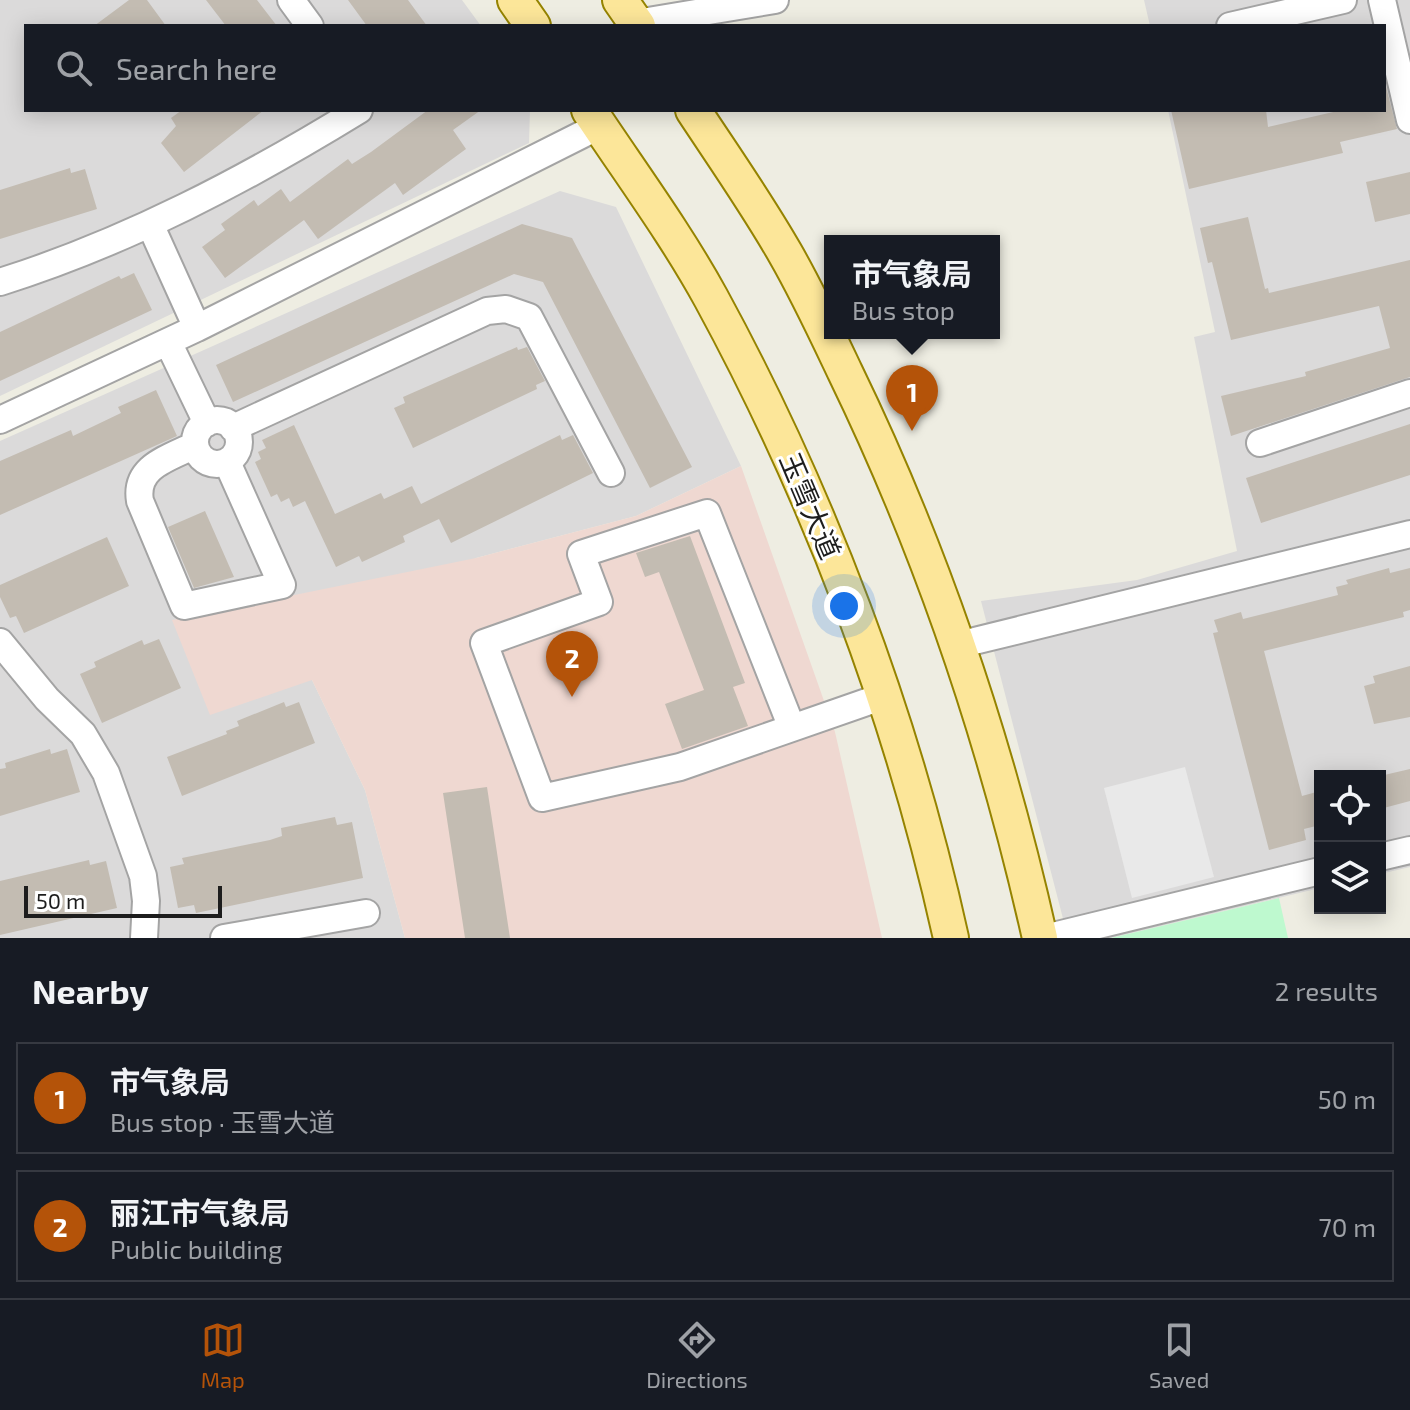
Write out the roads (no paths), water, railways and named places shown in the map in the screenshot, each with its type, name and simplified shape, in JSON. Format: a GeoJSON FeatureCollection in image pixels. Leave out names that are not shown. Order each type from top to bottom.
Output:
{"type":"FeatureCollection","features":[{"type":"Feature","properties":{"kind":"main road"},"geometry":{"type":"LineString","coordinates":[[515,0],[532,24]]}},
{"type":"Feature","properties":{"kind":"main road"},"geometry":{"type":"LineString","coordinates":[[694,112],[785,253],[824,329]]}},
{"type":"Feature","properties":{"kind":"main road","name":"玉雪大道"},"geometry":{"type":"LineString","coordinates":[[594,118],[710,296],[783,443],[841,578],[884,696],[924,829],[951,938]]}},
{"type":"Feature","properties":{"kind":"main road"},"geometry":{"type":"LineString","coordinates":[[829,339],[893,476],[958,645],[1043,938]]}},
{"type":"Feature","properties":{"kind":"street"},"geometry":{"type":"LineString","coordinates":[[291,0],[309,24]]}},
{"type":"Feature","properties":{"kind":"street"},"geometry":{"type":"LineString","coordinates":[[631,16],[775,0]]}},
{"type":"Feature","properties":{"kind":"street"},"geometry":{"type":"LineString","coordinates":[[1239,24],[1343,0]]}},
{"type":"Feature","properties":{"kind":"street"},"geometry":{"type":"LineString","coordinates":[[1382,0],[1410,120]]}},
{"type":"Feature","properties":{"kind":"street"},"geometry":{"type":"LineString","coordinates":[[0,282],[150,224],[225,188],[356,112]]}},
{"type":"Feature","properties":{"kind":"street"},"geometry":{"type":"LineString","coordinates":[[0,420],[197,328],[594,118]]}},
{"type":"Feature","properties":{"kind":"street"},"geometry":{"type":"LineString","coordinates":[[150,224],[197,328]]}},
{"type":"Feature","properties":{"kind":"street"},"geometry":{"type":"LineString","coordinates":[[233,428],[487,311],[506,309],[529,317],[611,473]]}},
{"type":"Feature","properties":{"kind":"street"},"geometry":{"type":"LineString","coordinates":[[168,342],[201,434],[201,458],[209,463],[227,462],[237,451],[239,443],[233,428],[218,420],[201,434],[147,469],[139,484],[140,501],[184,606],[282,585],[227,462]]}},
{"type":"Feature","properties":{"kind":"street"},"geometry":{"type":"LineString","coordinates":[[1260,443],[1410,393]]}},
{"type":"Feature","properties":{"kind":"street"},"geometry":{"type":"LineString","coordinates":[[792,728],[707,513],[581,554],[599,602],[484,643],[542,798],[680,767],[884,696]]}},
{"type":"Feature","properties":{"kind":"street"},"geometry":{"type":"LineString","coordinates":[[958,645],[1410,534]]}},
{"type":"Feature","properties":{"kind":"street"},"geometry":{"type":"LineString","coordinates":[[0,642],[47,699],[83,734],[106,773],[143,876],[146,901],[144,938]]}},
{"type":"Feature","properties":{"kind":"street"},"geometry":{"type":"LineString","coordinates":[[1386,856],[1410,850]]}},
{"type":"Feature","properties":{"kind":"street"},"geometry":{"type":"LineString","coordinates":[[1043,938],[1314,872]]}},
{"type":"Feature","properties":{"kind":"street"},"geometry":{"type":"LineString","coordinates":[[224,938],[366,913]]}},
{"type":"Feature","properties":{"kind":"place","name":"市气象局"},"geometry":{"type":"Point","coordinates":[912,431]}},
{"type":"Feature","properties":{"kind":"place","name":"丽江市气象局"},"geometry":{"type":"Point","coordinates":[572,697]}}]}
